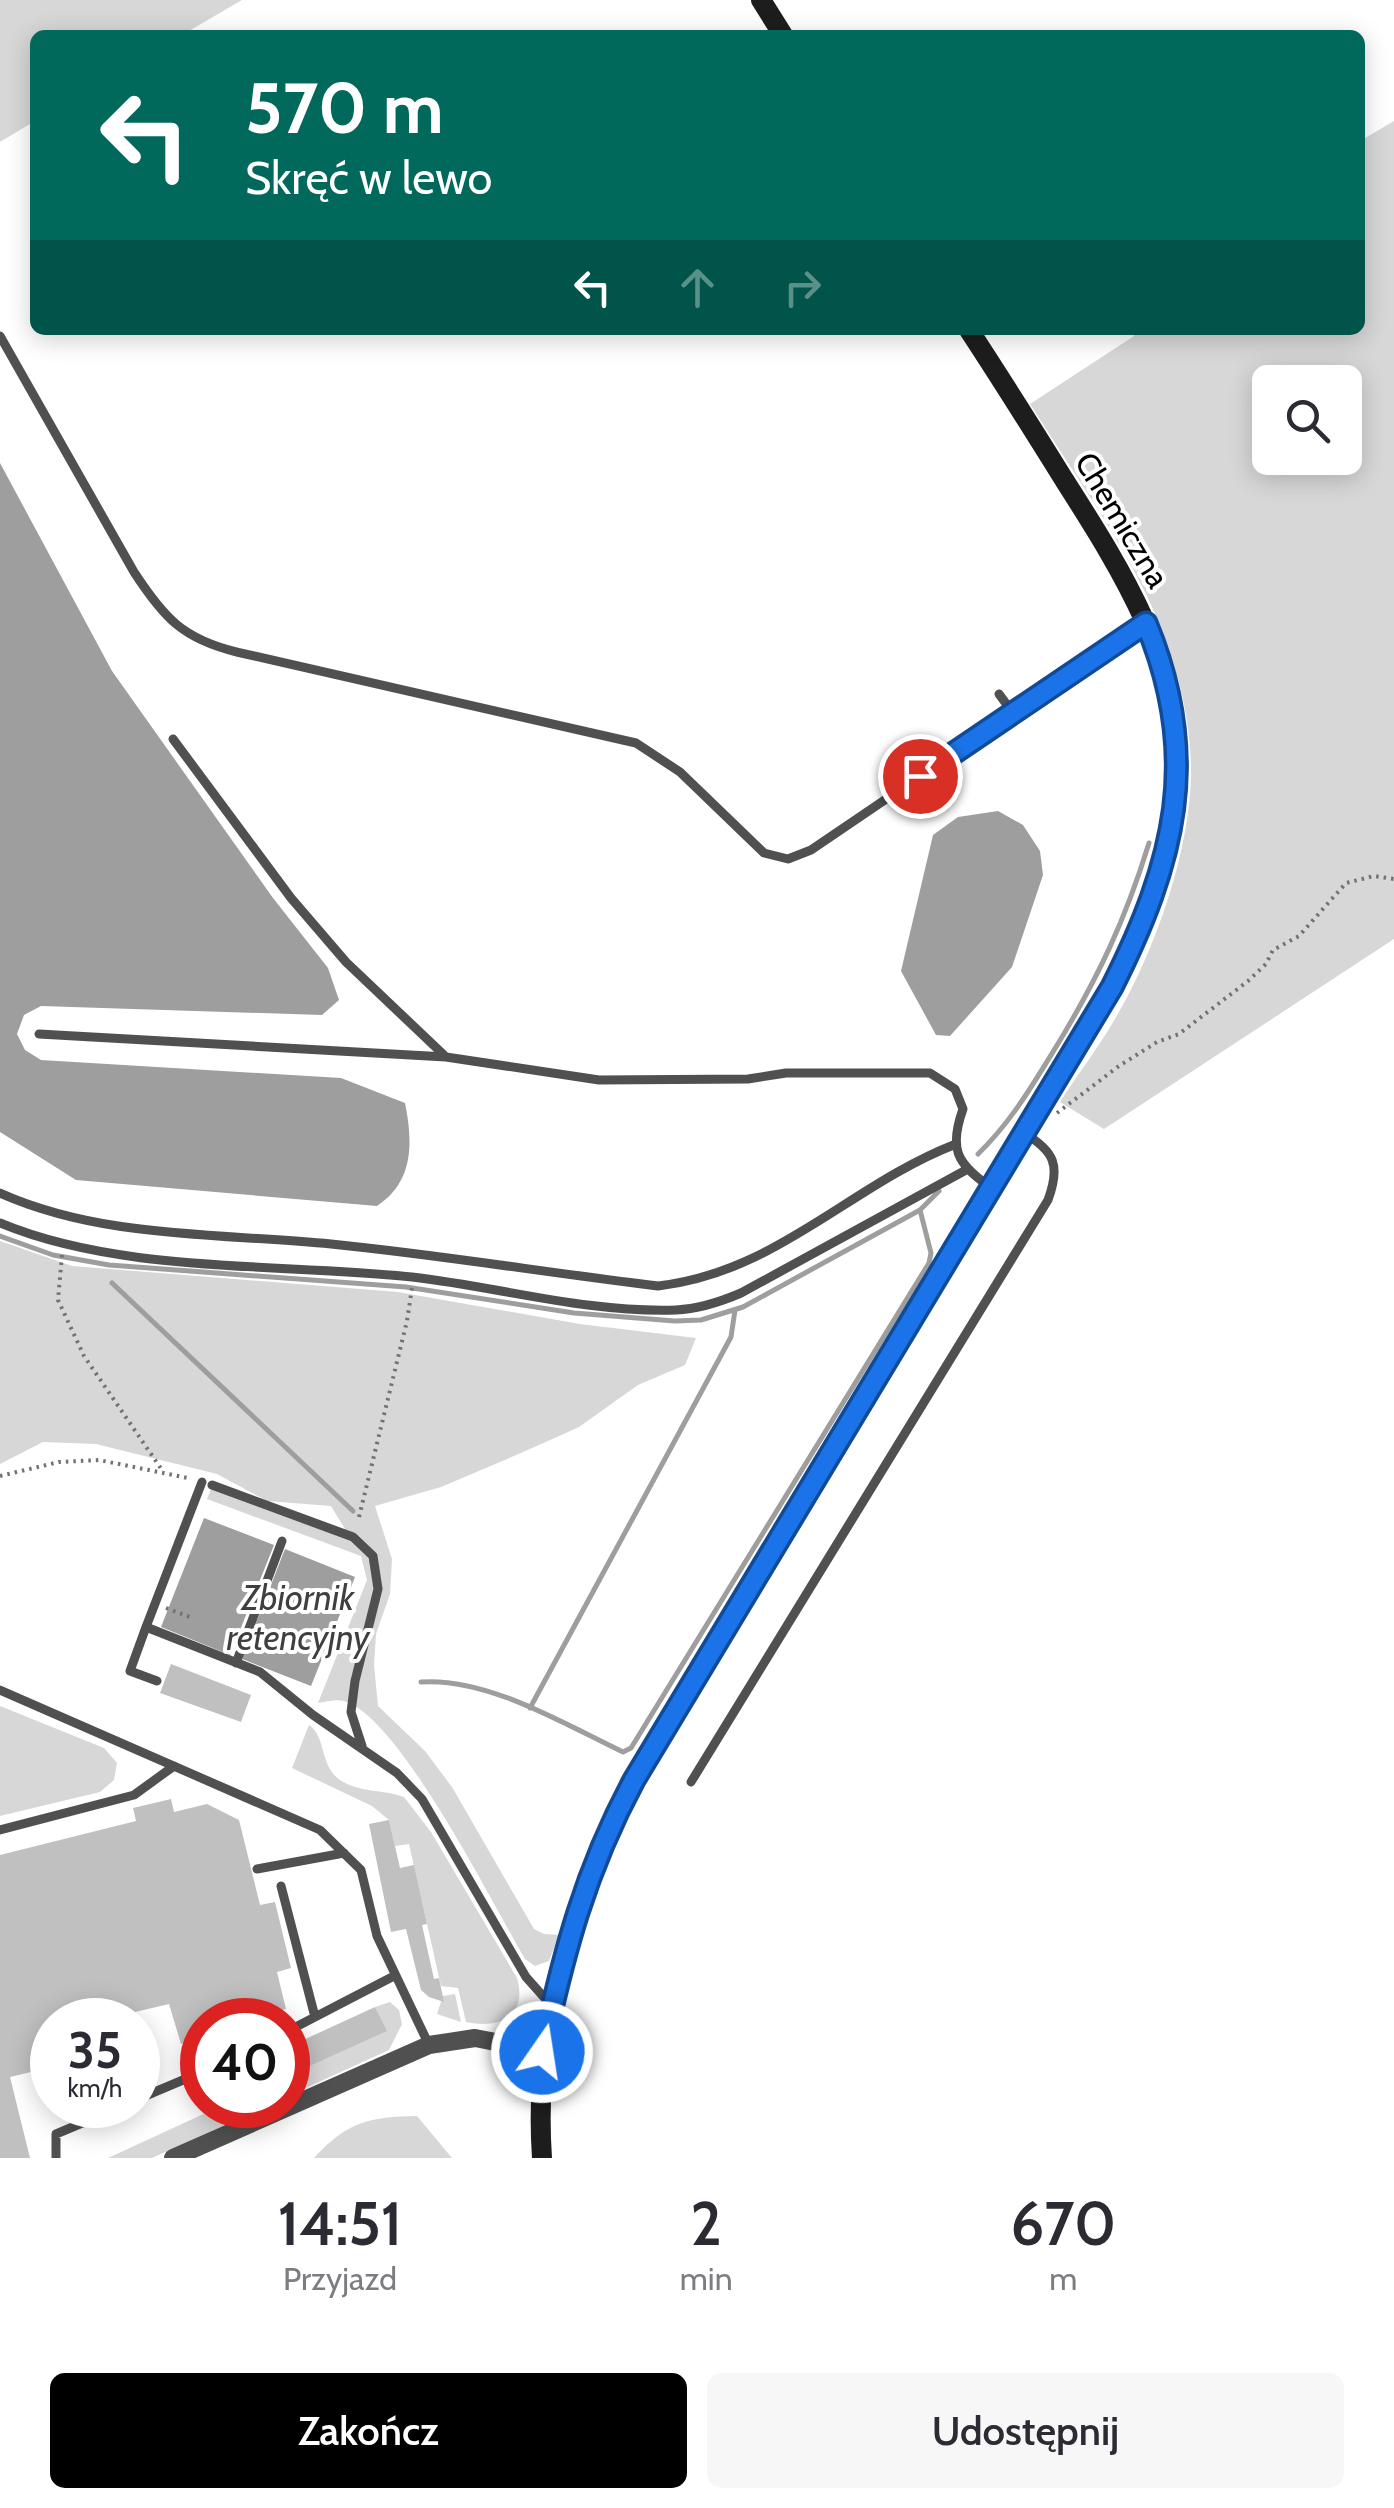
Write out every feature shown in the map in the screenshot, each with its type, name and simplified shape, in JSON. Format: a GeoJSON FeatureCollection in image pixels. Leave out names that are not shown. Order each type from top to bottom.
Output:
{"type":"FeatureCollection","features":[{"type":"Feature","properties":{"kind":"street"},"geometry":{"type":"LineString","coordinates":[[761,0],[780,30]]}},
{"type":"Feature","properties":{"kind":"street","name":"Chemiczna"},"geometry":{"type":"LineString","coordinates":[[542,2158],[542,2052],[567,1940],[604,1836],[645,1758],[1130,952],[1161,868],[1173,821],[1177,741],[1166,681],[1146,623],[1116,561],[972,335]]}},
{"type":"Feature","properties":{"kind":"street"},"geometry":{"type":"LineString","coordinates":[[173,2158],[429,2045],[475,2038],[542,2052]]}},
{"type":"Feature","properties":{"kind":"lane"},"geometry":{"type":"LineString","coordinates":[[0,336],[134,572],[160,610],[186,634],[226,650],[636,743],[680,772],[754,845],[777,858],[798,857],[811,850],[1146,623]]}},
{"type":"Feature","properties":{"kind":"lane"},"geometry":{"type":"LineString","coordinates":[[1000,694],[1013,713]]}},
{"type":"Feature","properties":{"kind":"lane"},"geometry":{"type":"LineString","coordinates":[[173,739],[313,924],[346,962],[446,1058]]}},
{"type":"Feature","properties":{"kind":"lane"},"geometry":{"type":"LineString","coordinates":[[38,1034],[446,1058],[599,1080],[748,1079],[786,1073],[930,1073],[955,1090],[963,1109],[957,1126],[958,1158],[966,1170],[991,1188]]}},
{"type":"Feature","properties":{"kind":"lane"},"geometry":{"type":"LineString","coordinates":[[690,1782],[1048,1200],[1054,1164],[1046,1148],[1026,1129]]}},
{"type":"Feature","properties":{"kind":"lane"},"geometry":{"type":"LineString","coordinates":[[0,1193],[40,1209],[111,1226],[416,1252],[658,1286],[690,1282],[730,1270],[956,1144]]}},
{"type":"Feature","properties":{"kind":"lane"},"geometry":{"type":"LineString","coordinates":[[0,1223],[64,1245],[139,1257],[413,1278],[578,1302],[676,1310],[720,1302],[741,1292],[966,1170]]}},
{"type":"Feature","properties":{"kind":"lane"},"geometry":{"type":"LineString","coordinates":[[157,1680],[130,1671],[207,1484],[352,1537],[373,1556],[378,1589],[351,1712],[363,1749]]}},
{"type":"Feature","properties":{"kind":"lane"},"geometry":{"type":"LineString","coordinates":[[236,1663],[282,1541]]}},
{"type":"Feature","properties":{"kind":"lane"},"geometry":{"type":"LineString","coordinates":[[146,1628],[260,1672],[397,1773],[422,1799],[526,1977],[552,2006]]}},
{"type":"Feature","properties":{"kind":"lane"},"geometry":{"type":"LineString","coordinates":[[0,1690],[320,1830],[361,1870],[377,1936],[429,2045]]}},
{"type":"Feature","properties":{"kind":"lane"},"geometry":{"type":"LineString","coordinates":[[0,1830],[134,1794],[174,1766]]}},
{"type":"Feature","properties":{"kind":"lane"},"geometry":{"type":"LineString","coordinates":[[257,1869],[344,1853]]}},
{"type":"Feature","properties":{"kind":"lane"},"geometry":{"type":"LineString","coordinates":[[281,1886],[314,2017]]}},
{"type":"Feature","properties":{"kind":"lane"},"geometry":{"type":"LineString","coordinates":[[310,2019],[394,1976]]}},
{"type":"Feature","properties":{"kind":"lane"},"geometry":{"type":"LineString","coordinates":[[56,2158],[56,2134],[70,2128]]}},
{"type":"Feature","properties":{"kind":"path"},"geometry":{"type":"LineString","coordinates":[[1026,1129],[1065,1110],[1120,1066],[1157,1042],[1179,1034],[1248,981],[1266,964],[1273,950],[1299,936],[1346,883],[1374,876],[1394,879]]}},
{"type":"Feature","properties":{"kind":"path"},"geometry":{"type":"LineString","coordinates":[[64,1245],[58,1300],[84,1356],[162,1470]]}},
{"type":"Feature","properties":{"kind":"path"},"geometry":{"type":"LineString","coordinates":[[359,1517],[407,1322],[411,1291]]}},
{"type":"Feature","properties":{"kind":"path"},"geometry":{"type":"LineString","coordinates":[[0,1476],[59,1462],[99,1460],[162,1470],[207,1484]]}},
{"type":"Feature","properties":{"kind":"path"},"geometry":{"type":"LineString","coordinates":[[155,1604],[190,1617]]}},
{"type":"Feature","properties":{"kind":"shaded area"},"geometry":{"type":"Polygon","coordinates":[[[0,0],[242,0],[191,30],[30,30],[30,124],[0,142],[0,0]]]}},
{"type":"Feature","properties":{"kind":"shaded area"},"geometry":{"type":"Polygon","coordinates":[[[1394,121],[1394,939],[1104,1129],[1060,1102],[1115,1019],[1157,930],[1185,831],[1190,798],[1190,744],[1177,677],[1145,592],[1030,404],[1134,335],[1365,335],[1365,138],[1394,121]]]}},
{"type":"Feature","properties":{"kind":"shaded area"},"geometry":{"type":"Polygon","coordinates":[[[0,1241],[72,1266],[398,1292],[580,1324],[696,1338],[685,1365],[638,1385],[579,1427],[441,1487],[375,1506],[392,1559],[390,1594],[376,1634],[378,1706],[425,1751],[452,1787],[534,1929],[559,1935],[549,1961],[535,1966],[525,1959],[445,1818],[395,1745],[371,1719],[349,1703],[318,1703],[367,1580],[361,1556],[207,1499],[211,1489],[342,1535],[345,1529],[331,1506],[267,1501],[217,1474],[96,1444],[43,1442],[0,1464],[0,1241]]]}},
{"type":"Feature","properties":{"kind":"shaded area"},"geometry":{"type":"Polygon","coordinates":[[[0,1706],[104,1748],[117,1763],[114,1780],[100,1792],[0,1816],[0,1706]]]}},
{"type":"Feature","properties":{"kind":"shaded area"},"geometry":{"type":"Polygon","coordinates":[[[309,1725],[318,1736],[329,1767],[340,1780],[404,1797],[431,1832],[517,1978],[518,2002],[508,2017],[489,2024],[466,2022],[458,1988],[441,1986],[409,1844],[395,1846],[389,1820],[372,1806],[292,1768],[309,1725]]]}},
{"type":"Feature","properties":{"kind":"shaded area"},"geometry":{"type":"Polygon","coordinates":[[[455,1994],[461,2022],[437,2014],[443,1996],[455,1994]]]}},
{"type":"Feature","properties":{"kind":"shaded area"},"geometry":{"type":"Polygon","coordinates":[[[390,2002],[399,2010],[402,2024],[389,2050],[310,2086],[310,2066],[386,2031],[375,2007],[390,2002]]]}},
{"type":"Feature","properties":{"kind":"shaded area"},"geometry":{"type":"Polygon","coordinates":[[[417,2116],[452,2158],[314,2158],[338,2136],[361,2123],[417,2116]]]}},
{"type":"Feature","properties":{"kind":"shaded area"},"geometry":{"type":"Polygon","coordinates":[[[180,2125],[180,2128],[218,2128],[152,2158],[108,2158],[180,2125]]]}},
{"type":"Feature","properties":{"kind":"water"},"geometry":{"type":"Polygon","coordinates":[[[0,463],[112,671],[273,898],[328,968],[339,1000],[322,1015],[41,1006],[24,1015],[17,1034],[25,1050],[41,1060],[341,1078],[405,1103],[408,1160],[398,1185],[377,1206],[76,1180],[0,1132],[0,463]]]}},
{"type":"Feature","properties":{"kind":"water"},"geometry":{"type":"Polygon","coordinates":[[[998,811],[1023,825],[1040,851],[1043,875],[1012,967],[950,1036],[936,1035],[901,971],[933,835],[958,817],[998,811]]]}},
{"type":"Feature","properties":{"kind":"water","name":"Zbiornik retencyjny"},"geometry":{"type":"Polygon","coordinates":[[[204,1518],[274,1545],[230,1655],[161,1627],[204,1518]]]}},
{"type":"Feature","properties":{"kind":"water","name":"Zbiornik retencyjny"},"geometry":{"type":"Polygon","coordinates":[[[285,1549],[355,1577],[311,1686],[242,1659],[285,1549]]]}},
{"type":"Feature","properties":{"kind":"building"},"geometry":{"type":"Polygon","coordinates":[[[171,1664],[251,1695],[241,1722],[160,1693],[171,1664]]]}},
{"type":"Feature","properties":{"kind":"building"},"geometry":{"type":"Polygon","coordinates":[[[171,1799],[174,1812],[207,1804],[239,1820],[260,1905],[275,1902],[291,1968],[277,1972],[283,1998],[180,1998],[180,2041],[169,2004],[160,2006],[160,1998],[30,1998],[30,2072],[10,2077],[30,2158],[0,2158],[0,1855],[136,1821],[133,1808],[171,1799]]]}},
{"type":"Feature","properties":{"kind":"building"},"geometry":{"type":"Polygon","coordinates":[[[389,1820],[400,1868],[414,1865],[427,1924],[422,1925],[434,1979],[439,1978],[444,2002],[421,1990],[406,1929],[391,1932],[369,1824],[389,1820]]]}},
{"type":"Feature","properties":{"kind":"building"},"geometry":{"type":"Polygon","coordinates":[[[375,2007],[387,2031],[310,2066],[310,2037],[375,2007]]]}},
{"type":"Feature","properties":{"kind":"waterway"},"geometry":{"type":"LineString","coordinates":[[978,1154],[1020,1103],[1085,997],[1120,924],[1149,843]]}},
{"type":"Feature","properties":{"kind":"waterway"},"geometry":{"type":"LineString","coordinates":[[0,1236],[53,1255],[109,1265],[406,1287],[574,1313],[701,1320],[743,1307],[920,1210],[939,1191]]}},
{"type":"Feature","properties":{"kind":"waterway"},"geometry":{"type":"LineString","coordinates":[[421,1682],[446,1682],[498,1695],[623,1752],[631,1748],[929,1263],[931,1253],[920,1210]]}},
{"type":"Feature","properties":{"kind":"waterway"},"geometry":{"type":"LineString","coordinates":[[112,1283],[353,1511]]}},
{"type":"Feature","properties":{"kind":"waterway"},"geometry":{"type":"LineString","coordinates":[[530,1708],[731,1337],[735,1310]]}},
{"type":"Feature","properties":{"kind":"route"},"geometry":{"type":"LineString","coordinates":[[542,2052],[567,1940],[584,1887],[604,1836],[645,1758],[1130,952],[1161,868],[1173,821],[1178,778],[1170,696],[1146,623],[920,776]]}}]}
